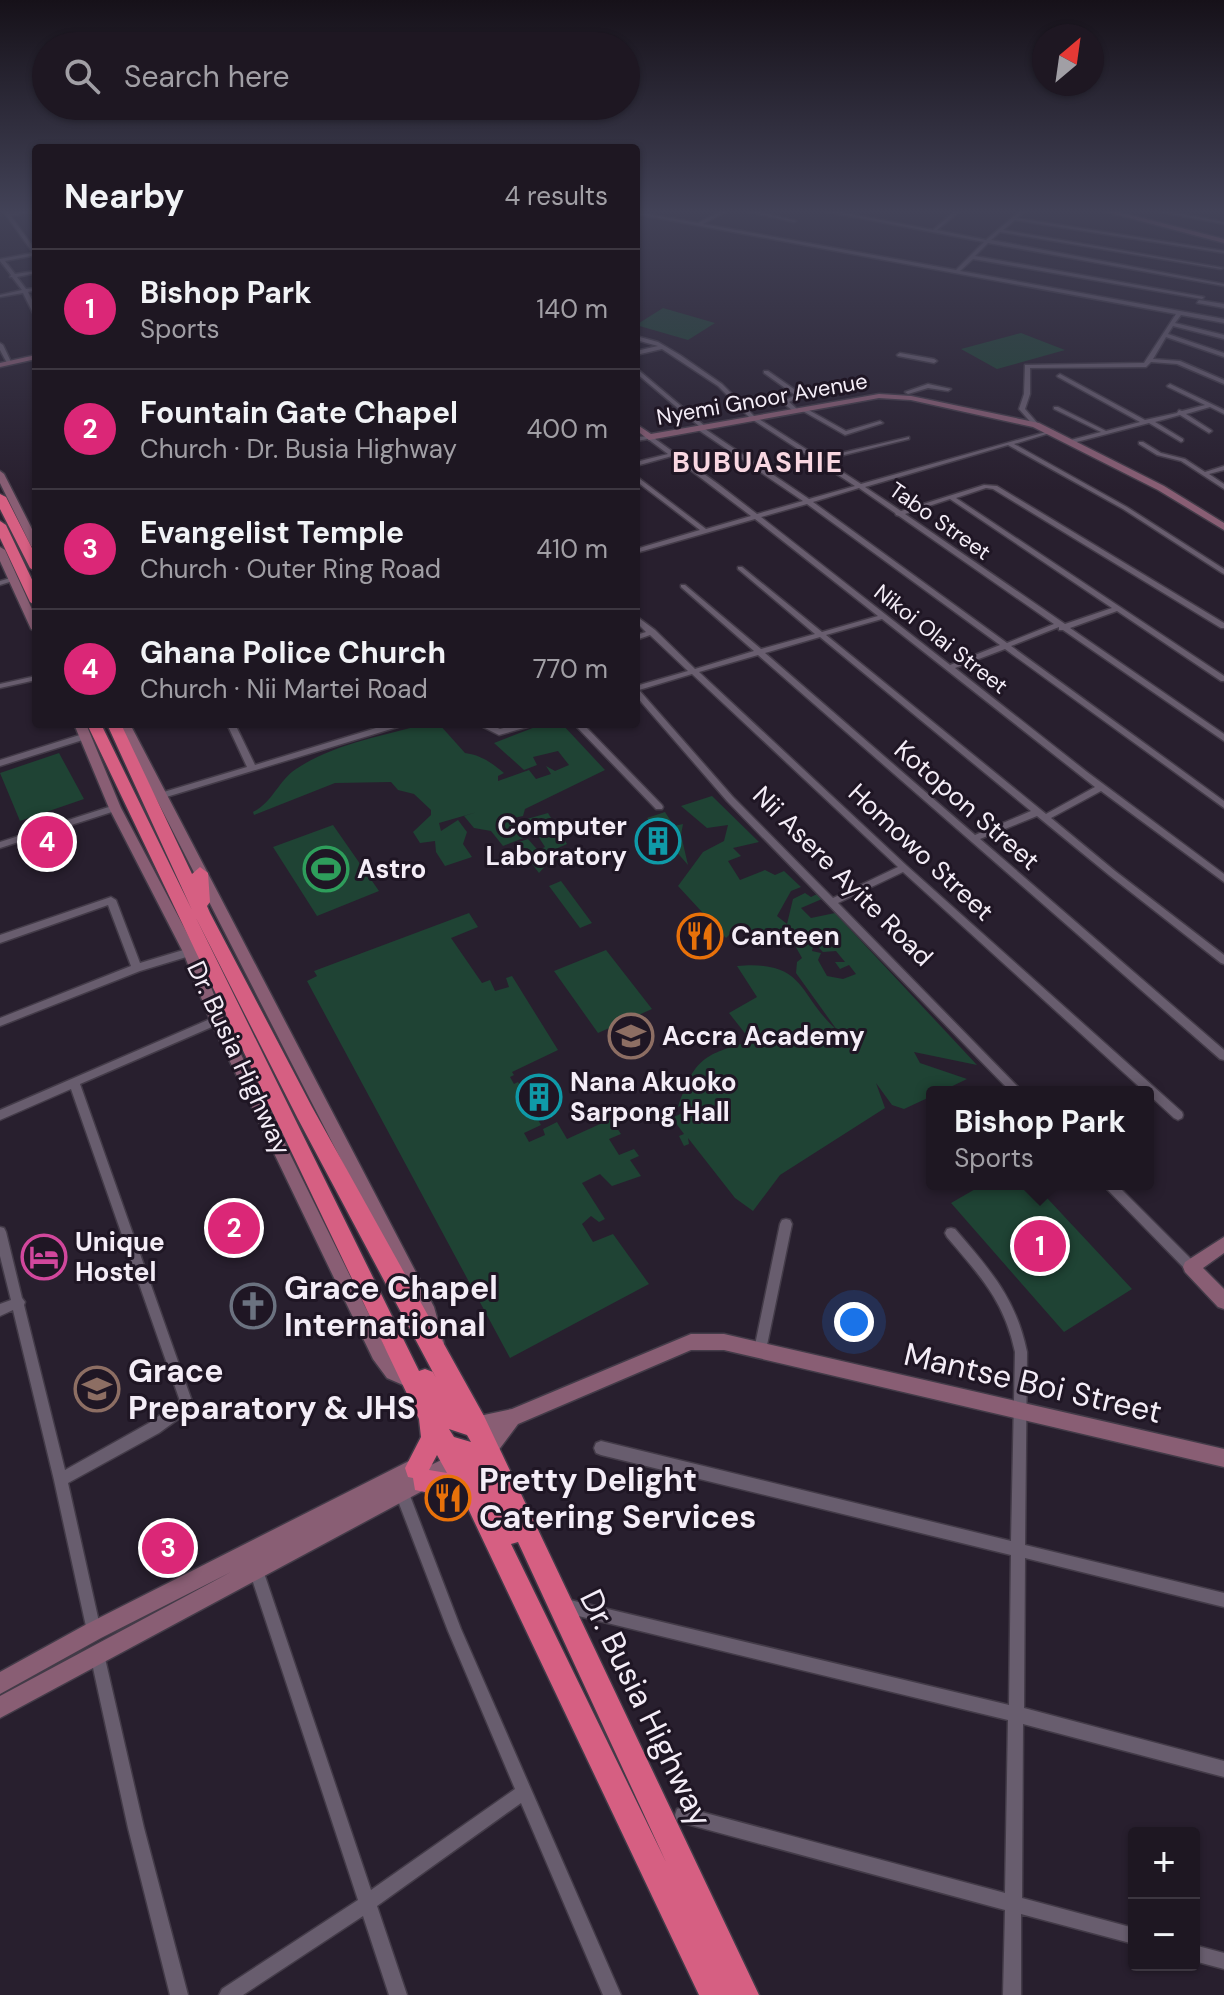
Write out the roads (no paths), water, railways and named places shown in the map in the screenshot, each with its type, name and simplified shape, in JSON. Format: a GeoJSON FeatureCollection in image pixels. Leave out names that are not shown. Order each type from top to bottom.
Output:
{"type":"FeatureCollection","features":[{"type":"Feature","properties":{"kind":"highway"},"geometry":{"type":"LineString","coordinates":[[0,497],[32,560]]}},
{"type":"Feature","properties":{"kind":"highway"},"geometry":{"type":"LineString","coordinates":[[1,528],[30,597]]}},
{"type":"Feature","properties":{"kind":"highway","name":"Dr. Busia Highway"},"geometry":{"type":"LineString","coordinates":[[86,728],[269,1064],[305,1113],[476,1424]]}},
{"type":"Feature","properties":{"kind":"highway","name":"Dr. Busia Highway"},"geometry":{"type":"LineString","coordinates":[[116,728],[269,1064],[286,1124],[334,1240],[427,1407],[464,1453],[559,1604],[744,1995]]}},
{"type":"Feature","properties":{"kind":"highway"},"geometry":{"type":"LineString","coordinates":[[200,873],[202,913]]}},
{"type":"Feature","properties":{"kind":"highway"},"geometry":{"type":"LineString","coordinates":[[286,1124],[293,1114],[305,1113]]}},
{"type":"Feature","properties":{"kind":"highway"},"geometry":{"type":"LineString","coordinates":[[385,1328],[405,1347],[447,1416],[458,1422],[476,1424]]}},
{"type":"Feature","properties":{"kind":"highway"},"geometry":{"type":"LineString","coordinates":[[427,1407],[433,1438],[421,1475],[472,1489]]}},
{"type":"Feature","properties":{"kind":"highway"},"geometry":{"type":"LineString","coordinates":[[464,1453],[462,1439],[476,1424]]}},
{"type":"Feature","properties":{"kind":"highway","name":"Dr. Busia Highway"},"geometry":{"type":"LineString","coordinates":[[464,1453],[472,1489],[715,1995]]}},
{"type":"Feature","properties":{"kind":"street"},"geometry":{"type":"LineString","coordinates":[[1131,304],[1224,321]]}},
{"type":"Feature","properties":{"kind":"street"},"geometry":{"type":"LineString","coordinates":[[1193,315],[1198,304]]}},
{"type":"Feature","properties":{"kind":"street"},"geometry":{"type":"LineString","coordinates":[[1151,360],[1179,313]]}},
{"type":"Feature","properties":{"kind":"street"},"geometry":{"type":"LineString","coordinates":[[1171,324],[1224,337]]}},
{"type":"Feature","properties":{"kind":"street"},"geometry":{"type":"LineString","coordinates":[[1165,335],[1224,355]]}},
{"type":"Feature","properties":{"kind":"street","name":"Tabo Street"},"geometry":{"type":"LineString","coordinates":[[640,339],[663,347],[720,385],[752,417],[860,486],[1224,738]]}},
{"type":"Feature","properties":{"kind":"street"},"geometry":{"type":"LineString","coordinates":[[0,345],[5,364],[32,358]]}},
{"type":"Feature","properties":{"kind":"street"},"geometry":{"type":"LineString","coordinates":[[640,352],[663,347]]}},
{"type":"Feature","properties":{"kind":"street"},"geometry":{"type":"LineString","coordinates":[[900,355],[934,361]]}},
{"type":"Feature","properties":{"kind":"street"},"geometry":{"type":"LineString","coordinates":[[1224,382],[1178,362],[1151,360],[1139,365],[1027,366],[1027,394],[1022,409],[1036,425],[1161,488],[1224,527]]}},
{"type":"Feature","properties":{"kind":"street"},"geometry":{"type":"LineString","coordinates":[[766,372],[799,395],[785,402],[845,433],[880,423]]}},
{"type":"Feature","properties":{"kind":"street"},"geometry":{"type":"LineString","coordinates":[[640,374],[702,428],[809,502],[1224,805]]}},
{"type":"Feature","properties":{"kind":"street"},"geometry":{"type":"LineString","coordinates":[[1060,376],[1181,440]]}},
{"type":"Feature","properties":{"kind":"street"},"geometry":{"type":"LineString","coordinates":[[908,392],[928,386],[948,389]]}},
{"type":"Feature","properties":{"kind":"street"},"geometry":{"type":"LineString","coordinates":[[1170,386],[1224,412]]}},
{"type":"Feature","properties":{"kind":"street","name":"Nyemi Gnoor Avenue"},"geometry":{"type":"LineString","coordinates":[[640,438],[895,395],[1036,425]]}},
{"type":"Feature","properties":{"kind":"street"},"geometry":{"type":"LineString","coordinates":[[1069,442],[1209,406]]}},
{"type":"Feature","properties":{"kind":"street"},"geometry":{"type":"LineString","coordinates":[[1056,408],[1103,431]]}},
{"type":"Feature","properties":{"kind":"street"},"geometry":{"type":"LineString","coordinates":[[1179,412],[1209,431]]}},
{"type":"Feature","properties":{"kind":"street","name":"Nikoi Olai Street"},"geometry":{"type":"LineString","coordinates":[[640,429],[1224,879]]}},
{"type":"Feature","properties":{"kind":"street"},"geometry":{"type":"LineString","coordinates":[[640,550],[1051,431]]}},
{"type":"Feature","properties":{"kind":"street"},"geometry":{"type":"LineString","coordinates":[[818,460],[907,438]]}},
{"type":"Feature","properties":{"kind":"street"},"geometry":{"type":"LineString","coordinates":[[1009,443],[1125,508],[1224,572]]}},
{"type":"Feature","properties":{"kind":"street"},"geometry":{"type":"LineString","coordinates":[[1141,443],[1159,454],[1181,459],[1224,487]]}},
{"type":"Feature","properties":{"kind":"street"},"geometry":{"type":"LineString","coordinates":[[640,463],[674,454]]}},
{"type":"Feature","properties":{"kind":"street"},"geometry":{"type":"LineString","coordinates":[[1203,474],[1224,468]]}},
{"type":"Feature","properties":{"kind":"street"},"geometry":{"type":"LineString","coordinates":[[0,474],[32,538]]}},
{"type":"Feature","properties":{"kind":"street"},"geometry":{"type":"LineString","coordinates":[[640,481],[705,531]]}},
{"type":"Feature","properties":{"kind":"street"},"geometry":{"type":"LineString","coordinates":[[898,514],[986,486],[997,489],[1224,626]]}},
{"type":"Feature","properties":{"kind":"street"},"geometry":{"type":"LineString","coordinates":[[951,497],[1224,679]]}},
{"type":"Feature","properties":{"kind":"street"},"geometry":{"type":"LineString","coordinates":[[0,550],[14,579],[30,597]]}},
{"type":"Feature","properties":{"kind":"street"},"geometry":{"type":"LineString","coordinates":[[740,568],[1041,815],[1224,960]]}},
{"type":"Feature","properties":{"kind":"street"},"geometry":{"type":"LineString","coordinates":[[0,583],[14,579]]}},
{"type":"Feature","properties":{"kind":"street","name":"Kotopon Street"},"geometry":{"type":"LineString","coordinates":[[683,586],[1224,1056]]}},
{"type":"Feature","properties":{"kind":"street"},"geometry":{"type":"LineString","coordinates":[[949,668],[1115,609]]}},
{"type":"Feature","properties":{"kind":"street"},"geometry":{"type":"LineString","coordinates":[[640,688],[884,616]]}},
{"type":"Feature","properties":{"kind":"street","name":"Homowo Street"},"geometry":{"type":"LineString","coordinates":[[640,622],[904,868],[1146,1086]]}},
{"type":"Feature","properties":{"kind":"street"},"geometry":{"type":"LineString","coordinates":[[640,636],[652,632]]}},
{"type":"Feature","properties":{"kind":"street"},"geometry":{"type":"LineString","coordinates":[[0,686],[32,679]]}},
{"type":"Feature","properties":{"kind":"street","name":"Nii Asere Ayite Road"},"geometry":{"type":"LineString","coordinates":[[640,694],[730,799],[1012,1086]]}},
{"type":"Feature","properties":{"kind":"street"},"geometry":{"type":"LineString","coordinates":[[0,763],[86,728]]}},
{"type":"Feature","properties":{"kind":"street","name":"Dr. Busia Highway"},"geometry":{"type":"LineString","coordinates":[[86,728],[115,808],[190,952],[217,1020],[334,1240],[386,1365],[393,1372],[410,1379]]}},
{"type":"Feature","properties":{"kind":"street","name":"Dr. Busia Highway"},"geometry":{"type":"LineString","coordinates":[[126,728],[428,1313],[436,1335],[435,1351]]}},
{"type":"Feature","properties":{"kind":"street"},"geometry":{"type":"LineString","coordinates":[[233,728],[252,768]]}},
{"type":"Feature","properties":{"kind":"street"},"geometry":{"type":"LineString","coordinates":[[160,796],[385,728]]}},
{"type":"Feature","properties":{"kind":"street"},"geometry":{"type":"LineString","coordinates":[[490,728],[499,732],[514,728]]}},
{"type":"Feature","properties":{"kind":"street"},"geometry":{"type":"LineString","coordinates":[[582,728],[659,807]]}},
{"type":"Feature","properties":{"kind":"street"},"geometry":{"type":"LineString","coordinates":[[973,839],[1041,815],[1101,787]]}},
{"type":"Feature","properties":{"kind":"street"},"geometry":{"type":"LineString","coordinates":[[0,845],[115,808]]}},
{"type":"Feature","properties":{"kind":"street"},"geometry":{"type":"LineString","coordinates":[[832,902],[904,868]]}},
{"type":"Feature","properties":{"kind":"street"},"geometry":{"type":"LineString","coordinates":[[0,939],[111,900],[137,968]]}},
{"type":"Feature","properties":{"kind":"street"},"geometry":{"type":"LineString","coordinates":[[0,1022],[137,968],[190,952]]}},
{"type":"Feature","properties":{"kind":"street"},"geometry":{"type":"LineString","coordinates":[[0,1115],[217,1020]]}},
{"type":"Feature","properties":{"kind":"street"},"geometry":{"type":"LineString","coordinates":[[61,1480],[154,1428],[187,1404],[75,1084]]}},
{"type":"Feature","properties":{"kind":"street","name":"Homowo Street"},"geometry":{"type":"LineString","coordinates":[[1154,1093],[1178,1115]]}},
{"type":"Feature","properties":{"kind":"street"},"geometry":{"type":"LineString","coordinates":[[1114,1190],[1224,1301]]}},
{"type":"Feature","properties":{"kind":"street"},"geometry":{"type":"LineString","coordinates":[[760,1350],[786,1224]]}},
{"type":"Feature","properties":{"kind":"street"},"geometry":{"type":"LineString","coordinates":[[0,1232],[61,1480],[136,1828],[179,1995]]}},
{"type":"Feature","properties":{"kind":"street"},"geometry":{"type":"LineString","coordinates":[[951,1233],[995,1285],[1013,1314],[1021,1352],[1012,1995]]}},
{"type":"Feature","properties":{"kind":"street"},"geometry":{"type":"LineString","coordinates":[[1191,1267],[1224,1244]]}},
{"type":"Feature","properties":{"kind":"street"},"geometry":{"type":"LineString","coordinates":[[0,1310],[19,1302]]}},
{"type":"Feature","properties":{"kind":"street","name":"Mantse Boi Street"},"geometry":{"type":"LineString","coordinates":[[476,1424],[512,1418],[691,1342],[724,1342],[1224,1458]]}},
{"type":"Feature","properties":{"kind":"street"},"geometry":{"type":"LineString","coordinates":[[0,1707],[95,1641],[464,1453],[512,1418]]}},
{"type":"Feature","properties":{"kind":"street"},"geometry":{"type":"LineString","coordinates":[[601,1448],[1224,1600]]}},
{"type":"Feature","properties":{"kind":"street"},"geometry":{"type":"LineString","coordinates":[[0,1684],[256,1570],[402,1493],[421,1475]]}},
{"type":"Feature","properties":{"kind":"street"},"geometry":{"type":"LineString","coordinates":[[402,1493],[455,1631],[612,1995]]}},
{"type":"Feature","properties":{"kind":"street"},"geometry":{"type":"LineString","coordinates":[[256,1570],[398,1995]]}},
{"type":"Feature","properties":{"kind":"street"},"geometry":{"type":"LineString","coordinates":[[559,1604],[1016,1714],[1224,1769]]}},
{"type":"Feature","properties":{"kind":"street"},"geometry":{"type":"LineString","coordinates":[[228,1995],[366,1904],[524,1792]]}},
{"type":"Feature","properties":{"kind":"street"},"geometry":{"type":"LineString","coordinates":[[683,1815],[1128,1934]]}},
{"type":"Feature","properties":{"kind":"street"},"geometry":{"type":"LineString","coordinates":[[1200,1955],[1224,1961]]}},
{"type":"Feature","properties":{"kind":"place","name":"Computer Laboratory"},"geometry":{"type":"Point","coordinates":[658,841]}},
{"type":"Feature","properties":{"kind":"place","name":"Ghana Police Church"},"geometry":{"type":"Point","coordinates":[47,842]}},
{"type":"Feature","properties":{"kind":"place","name":"Astro"},"geometry":{"type":"Point","coordinates":[326,869]}},
{"type":"Feature","properties":{"kind":"place","name":"Canteen"},"geometry":{"type":"Point","coordinates":[700,936]}},
{"type":"Feature","properties":{"kind":"place","name":"Accra Academy"},"geometry":{"type":"Point","coordinates":[631,1036]}},
{"type":"Feature","properties":{"kind":"place","name":"Nana Akuoko Sarpong Hall"},"geometry":{"type":"Point","coordinates":[539,1097]}},
{"type":"Feature","properties":{"kind":"place","name":"Fountain Gate Chapel"},"geometry":{"type":"Point","coordinates":[234,1228]}},
{"type":"Feature","properties":{"kind":"place","name":"Bishop Park"},"geometry":{"type":"Point","coordinates":[1040,1246]}},
{"type":"Feature","properties":{"kind":"place","name":"Unique Hostel"},"geometry":{"type":"Point","coordinates":[44,1257]}},
{"type":"Feature","properties":{"kind":"place","name":"Grace Chapel International"},"geometry":{"type":"Point","coordinates":[253,1306]}},
{"type":"Feature","properties":{"kind":"place","name":"Grace Preparatory & JHS"},"geometry":{"type":"Point","coordinates":[97,1389]}},
{"type":"Feature","properties":{"kind":"place","name":"Pretty Delight Catering Services"},"geometry":{"type":"Point","coordinates":[448,1498]}},
{"type":"Feature","properties":{"kind":"place","name":"Evangelist Temple"},"geometry":{"type":"Point","coordinates":[168,1548]}},
{"type":"Feature","properties":{"kind":"district","name":"BUBUASHIE"},"geometry":{"type":"Point","coordinates":[758,462]}}]}
